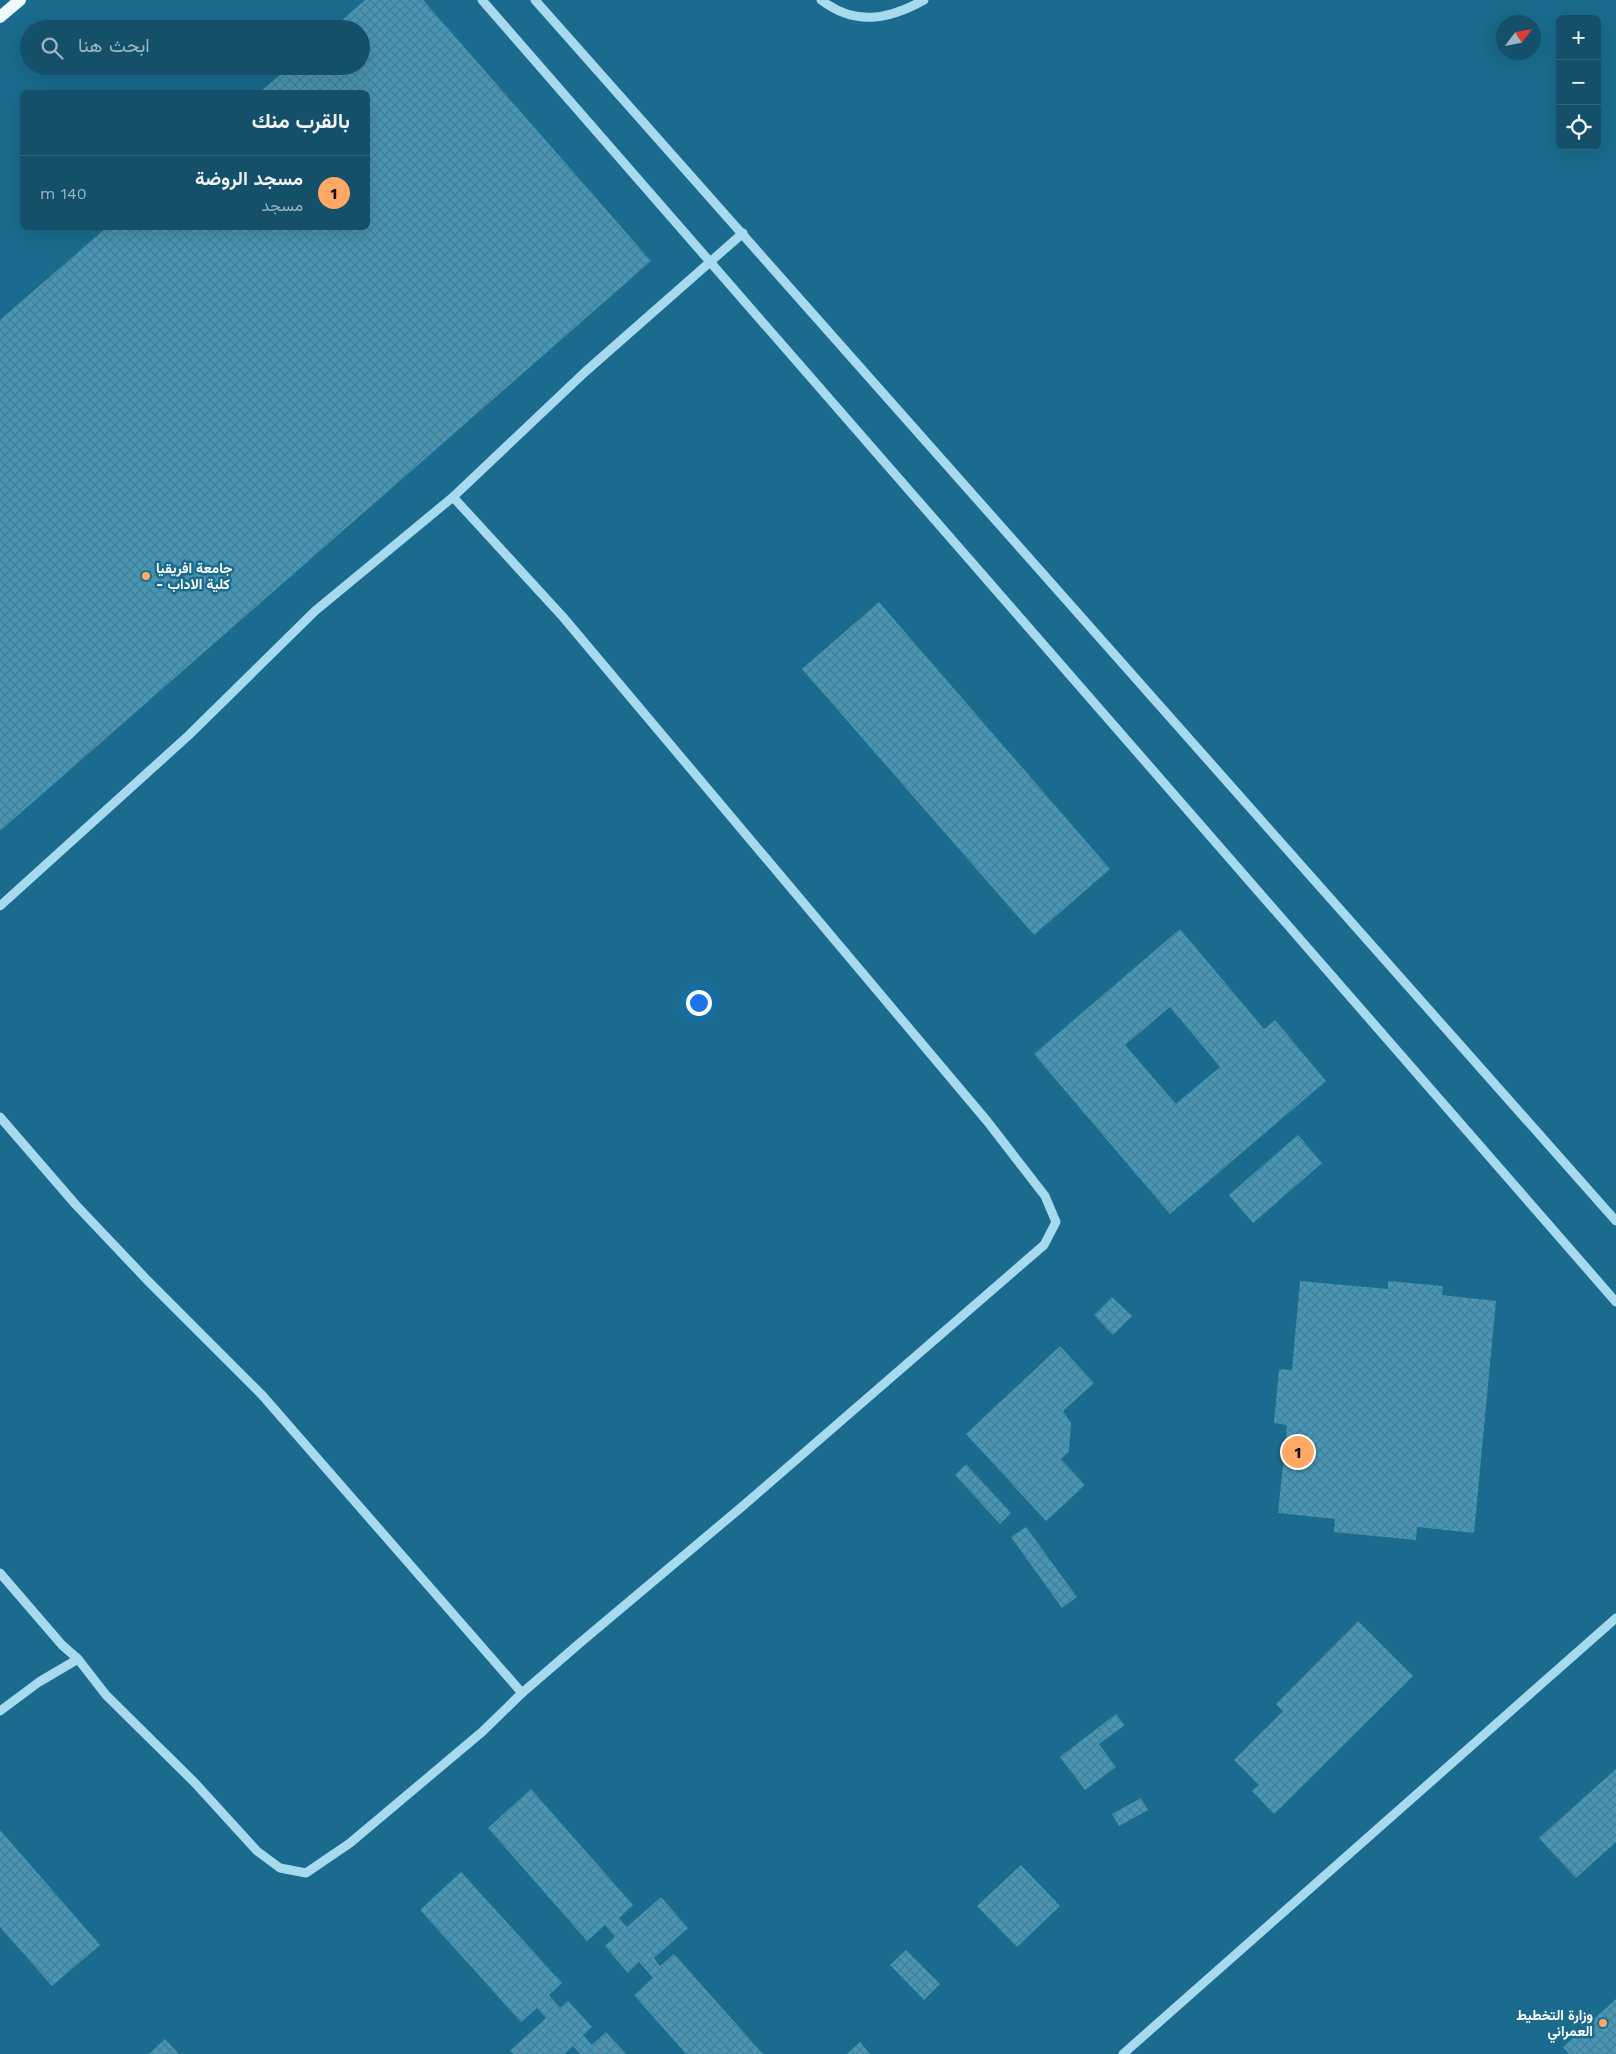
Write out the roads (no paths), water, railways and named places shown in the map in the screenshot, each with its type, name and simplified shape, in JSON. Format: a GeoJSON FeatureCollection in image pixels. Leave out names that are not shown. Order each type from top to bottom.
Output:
{"type":"FeatureCollection","features":[{"type":"Feature","properties":{"kind":"main road"},"geometry":{"type":"LineString","coordinates":[[0,17],[20,0]]}},
{"type":"Feature","properties":{"kind":"street"},"geometry":{"type":"LineString","coordinates":[[482,0],[1616,1302]]}},
{"type":"Feature","properties":{"kind":"street"},"geometry":{"type":"LineString","coordinates":[[535,0],[1616,1221]]}},
{"type":"Feature","properties":{"kind":"street"},"geometry":{"type":"LineString","coordinates":[[821,0],[835,11],[870,19],[909,8],[924,0]]}},
{"type":"Feature","properties":{"kind":"street"},"geometry":{"type":"LineString","coordinates":[[0,906],[189,735],[315,611],[454,497],[585,372],[743,233]]}},
{"type":"Feature","properties":{"kind":"street"},"geometry":{"type":"LineString","coordinates":[[0,1573],[62,1645],[78,1659],[106,1695],[195,1783],[257,1851],[280,1868],[306,1873],[364,1830],[482,1732],[522,1693],[744,1505],[1044,1245],[1056,1222],[1045,1196],[986,1121],[563,617],[454,497]]}},
{"type":"Feature","properties":{"kind":"street"},"geometry":{"type":"LineString","coordinates":[[0,1117],[102,1232],[262,1395],[522,1693]]}},
{"type":"Feature","properties":{"kind":"street"},"geometry":{"type":"LineString","coordinates":[[1123,2054],[1616,1618]]}},
{"type":"Feature","properties":{"kind":"street"},"geometry":{"type":"LineString","coordinates":[[0,1711],[39,1682],[78,1659]]}},
{"type":"Feature","properties":{"kind":"place","name":"جامعة افريقيا - كلية الاداب"},"geometry":{"type":"Point","coordinates":[146,576]}},
{"type":"Feature","properties":{"kind":"place","name":"مسجد الروضة"},"geometry":{"type":"Point","coordinates":[1298,1452]}},
{"type":"Feature","properties":{"kind":"place","name":"وزارة التخطيط العمراني"},"geometry":{"type":"Point","coordinates":[1603,2023]}}]}
